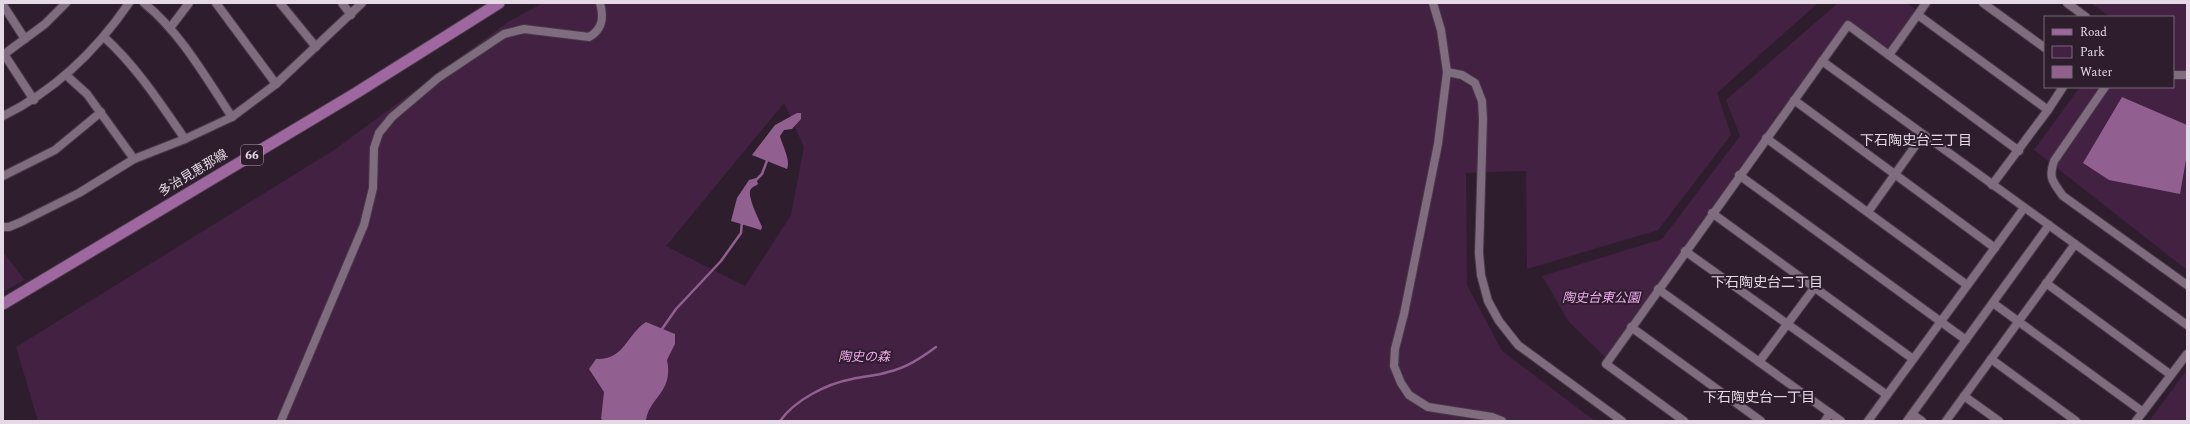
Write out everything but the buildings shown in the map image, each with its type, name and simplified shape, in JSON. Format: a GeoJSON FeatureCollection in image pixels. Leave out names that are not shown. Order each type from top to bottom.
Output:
{"type":"FeatureCollection","features":[{"type":"Feature","properties":{"kind":"main road","name":"多治見恵那線"},"geometry":{"type":"LineString","coordinates":[[3,304],[356,93],[499,3]]}},
{"type":"Feature","properties":{"kind":"street"},"geometry":{"type":"LineString","coordinates":[[3,116],[34,100],[66,75],[104,37],[129,3]]}},
{"type":"Feature","properties":{"kind":"street"},"geometry":{"type":"LineString","coordinates":[[144,3],[170,28],[232,117]]}},
{"type":"Feature","properties":{"kind":"street"},"geometry":{"type":"LineString","coordinates":[[170,28],[189,3]]}},
{"type":"Feature","properties":{"kind":"street"},"geometry":{"type":"LineString","coordinates":[[216,3],[276,84]]}},
{"type":"Feature","properties":{"kind":"street"},"geometry":{"type":"LineString","coordinates":[[280,3],[316,47]]}},
{"type":"Feature","properties":{"kind":"street"},"geometry":{"type":"LineString","coordinates":[[342,3],[351,15]]}},
{"type":"Feature","properties":{"kind":"street"},"geometry":{"type":"LineString","coordinates":[[3,227],[9,227],[21,222],[79,193],[134,159],[185,139],[232,117],[276,84],[362,3]]}},
{"type":"Feature","properties":{"kind":"street"},"geometry":{"type":"LineString","coordinates":[[281,421],[364,225],[373,188],[374,148],[379,133],[392,116],[438,78],[504,34],[524,29],[589,37],[597,33],[602,24],[603,14],[600,3]]}},
{"type":"Feature","properties":{"kind":"street"},"geometry":{"type":"LineString","coordinates":[[1433,3],[1441,30],[1447,72],[1438,144],[1404,314],[1395,349],[1394,366],[1401,383],[1409,395],[1428,407],[1492,417],[1502,421]]}},
{"type":"Feature","properties":{"kind":"street"},"geometry":{"type":"LineString","coordinates":[[1889,55],[1926,3]]}},
{"type":"Feature","properties":{"kind":"street"},"geometry":{"type":"LineString","coordinates":[[1983,3],[2044,47]]}},
{"type":"Feature","properties":{"kind":"street"},"geometry":{"type":"LineString","coordinates":[[2067,3],[2085,16]]}},
{"type":"Feature","properties":{"kind":"street"},"geometry":{"type":"LineString","coordinates":[[34,100],[4,54],[25,39],[64,4]]}},
{"type":"Feature","properties":{"kind":"street"},"geometry":{"type":"LineString","coordinates":[[3,5],[25,39]]}},
{"type":"Feature","properties":{"kind":"street"},"geometry":{"type":"LineString","coordinates":[[1918,15],[2048,110]]}},
{"type":"Feature","properties":{"kind":"street"},"geometry":{"type":"LineString","coordinates":[[1684,421],[1606,364],[1739,175],[1848,25],[2019,151]]}},
{"type":"Feature","properties":{"kind":"street"},"geometry":{"type":"LineString","coordinates":[[104,37],[119,51],[146,82],[185,139]]}},
{"type":"Feature","properties":{"kind":"street"},"geometry":{"type":"LineString","coordinates":[[1822,62],[2187,325]]}},
{"type":"Feature","properties":{"kind":"street"},"geometry":{"type":"LineString","coordinates":[[1447,72],[1462,75],[1475,83],[1482,102],[1482,205],[1480,254],[1481,275],[1488,301],[1499,321],[1518,345],[1622,421]]}},
{"type":"Feature","properties":{"kind":"street"},"geometry":{"type":"LineString","coordinates":[[66,75],[87,94],[134,159]]}},
{"type":"Feature","properties":{"kind":"street"},"geometry":{"type":"LineString","coordinates":[[2174,75],[2187,75]]}},
{"type":"Feature","properties":{"kind":"street"},"geometry":{"type":"LineString","coordinates":[[1992,185],[2019,151],[2062,88]]}},
{"type":"Feature","properties":{"kind":"street"},"geometry":{"type":"LineString","coordinates":[[2104,88],[2054,161],[2050,173],[2053,184],[2063,196],[2187,285]]}},
{"type":"Feature","properties":{"kind":"street"},"geometry":{"type":"LineString","coordinates":[[1794,100],[1995,248]]}},
{"type":"Feature","properties":{"kind":"street"},"geometry":{"type":"LineString","coordinates":[[3,176],[55,150],[101,112]]}},
{"type":"Feature","properties":{"kind":"street"},"geometry":{"type":"LineString","coordinates":[[1868,212],[1923,135]]}},
{"type":"Feature","properties":{"kind":"street"},"geometry":{"type":"LineString","coordinates":[[1766,138],[1967,285]]}},
{"type":"Feature","properties":{"kind":"street"},"geometry":{"type":"LineString","coordinates":[[1739,175],[1966,340]]}},
{"type":"Feature","properties":{"kind":"street"},"geometry":{"type":"LineString","coordinates":[[1868,421],[2024,208]]}},
{"type":"Feature","properties":{"kind":"street"},"geometry":{"type":"LineString","coordinates":[[1712,213],[1913,359]]}},
{"type":"Feature","properties":{"kind":"street"},"geometry":{"type":"LineString","coordinates":[[1907,421],[2049,225]]}},
{"type":"Feature","properties":{"kind":"street"},"geometry":{"type":"LineString","coordinates":[[1946,421],[2075,244]]}},
{"type":"Feature","properties":{"kind":"street"},"geometry":{"type":"LineString","coordinates":[[1685,251],[1887,395]]}},
{"type":"Feature","properties":{"kind":"street"},"geometry":{"type":"LineString","coordinates":[[2046,283],[2171,375]]}},
{"type":"Feature","properties":{"kind":"street"},"geometry":{"type":"LineString","coordinates":[[1759,362],[1815,287]]}},
{"type":"Feature","properties":{"kind":"street"},"geometry":{"type":"LineString","coordinates":[[1658,289],[1841,421]]}},
{"type":"Feature","properties":{"kind":"street"},"geometry":{"type":"LineString","coordinates":[[1993,303],[2019,320],[2142,412]]}},
{"type":"Feature","properties":{"kind":"street"},"geometry":{"type":"LineString","coordinates":[[1631,327],[1761,421]]}},
{"type":"Feature","properties":{"kind":"street"},"geometry":{"type":"LineString","coordinates":[[2136,421],[2187,354]]}},
{"type":"Feature","properties":{"kind":"street"},"geometry":{"type":"LineString","coordinates":[[1991,359],[2076,421]]}},
{"type":"Feature","properties":{"kind":"street"},"geometry":{"type":"LineString","coordinates":[[1964,396],[1999,421]]}},
{"type":"Feature","properties":{"kind":"street"},"geometry":{"type":"LineString","coordinates":[[1825,421],[1830,414]]}},
{"type":"Feature","properties":{"kind":"street"},"geometry":{"type":"LineString","coordinates":[[1912,414],[1922,421]]}},
{"type":"Feature","properties":{"kind":"green space","name":"陶史の森"},"geometry":{"type":"Polygon","coordinates":[[[543,3],[1818,3],[1717,93],[1731,135],[1658,230],[1527,269],[1526,171],[1466,173],[1467,285],[1502,351],[1595,421],[38,421],[16,347],[334,150],[508,22],[543,3]],[[784,103],[666,246],[745,286],[791,215],[804,147],[784,103]]]}},
{"type":"Feature","properties":{"kind":"green space","name":"陶史台東公園"},"geometry":{"type":"Polygon","coordinates":[[[1838,3],[1906,3],[1917,10],[1889,50],[1847,20],[1606,358],[1569,322],[1542,276],[1662,239],[1740,136],[1726,100],[1838,3]]]}},
{"type":"Feature","properties":{"kind":"green space"},"geometry":{"type":"Polygon","coordinates":[[[2091,3],[2187,3],[2187,270],[2034,150],[2079,88],[2174,88],[2174,16],[2109,16],[2091,3]]]}},
{"type":"Feature","properties":{"kind":"green space"},"geometry":{"type":"Polygon","coordinates":[[[3,252],[25,280],[3,292],[3,252]]]}},
{"type":"Feature","properties":{"kind":"green space"},"geometry":{"type":"Polygon","coordinates":[[[2187,370],[2187,421],[2149,421],[2187,370]]]}},
{"type":"Feature","properties":{"kind":"water"},"geometry":{"type":"Polygon","coordinates":[[[2122,97],[2187,125],[2187,154],[2180,194],[2109,180],[2083,163],[2122,97]]]}},
{"type":"Feature","properties":{"kind":"water"},"geometry":{"type":"Polygon","coordinates":[[[797,113],[801,113],[801,119],[792,129],[784,130],[780,136],[788,161],[787,169],[752,155],[775,125],[797,113]]]}},
{"type":"Feature","properties":{"kind":"water"},"geometry":{"type":"Polygon","coordinates":[[[756,178],[758,184],[751,189],[750,196],[762,227],[761,230],[731,221],[737,198],[749,180],[756,178]]]}},
{"type":"Feature","properties":{"kind":"water"},"geometry":{"type":"Polygon","coordinates":[[[646,322],[675,334],[675,344],[667,360],[668,371],[664,388],[651,406],[646,421],[604,421],[601,419],[604,392],[589,369],[596,359],[606,358],[619,351],[639,327],[646,322]]]}},
{"type":"Feature","properties":{"kind":"waterway"},"geometry":{"type":"LineString","coordinates":[[755,181],[762,174],[768,158]]}},
{"type":"Feature","properties":{"kind":"waterway"},"geometry":{"type":"LineString","coordinates":[[662,329],[676,309],[721,261],[741,233],[742,221]]}},
{"type":"Feature","properties":{"kind":"waterway"},"geometry":{"type":"LineString","coordinates":[[780,421],[794,406],[822,389],[842,381],[901,368],[919,359],[936,347]]}},
{"type":"Feature","properties":{"kind":"district","name":"下石陶史台三丁目"},"geometry":{"type":"Point","coordinates":[1916,140]}},
{"type":"Feature","properties":{"kind":"district","name":"下石陶史台二丁目"},"geometry":{"type":"Point","coordinates":[1767,282]}},
{"type":"Feature","properties":{"kind":"district","name":"下石陶史台一丁目"},"geometry":{"type":"Point","coordinates":[1759,397]}}]}
